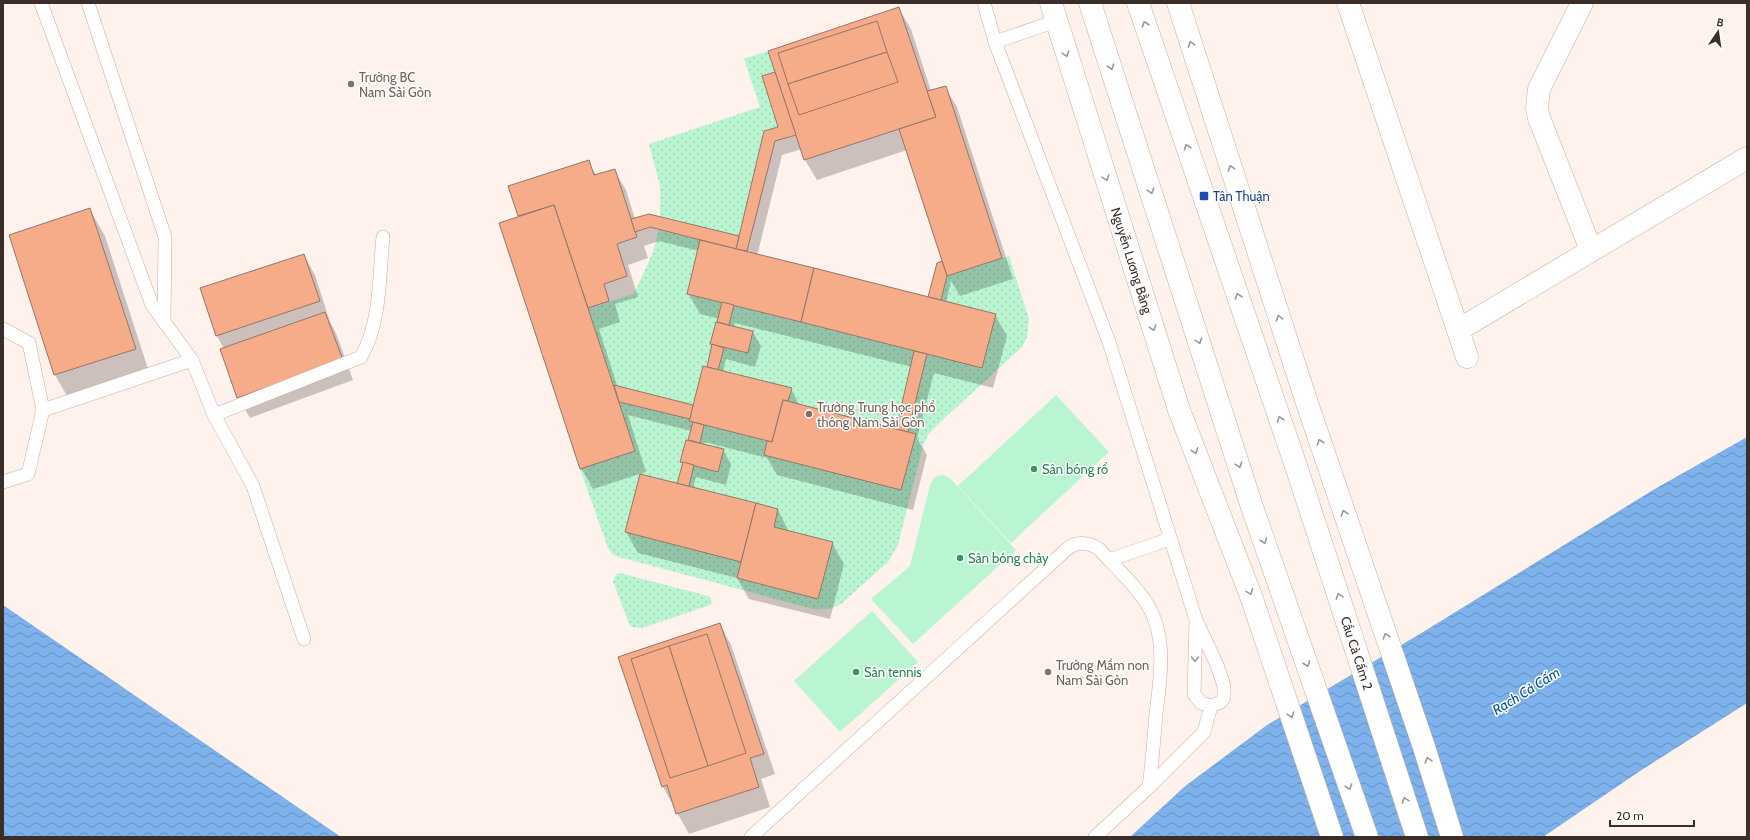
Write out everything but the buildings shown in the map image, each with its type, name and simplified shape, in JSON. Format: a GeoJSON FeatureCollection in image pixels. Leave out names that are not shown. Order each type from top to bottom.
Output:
{"type":"FeatureCollection","features":[{"type":"Feature","properties":{"kind":"main road"},"geometry":{"type":"LineString","coordinates":[[1090,3],[1251,504],[1367,837]]}},
{"type":"Feature","properties":{"kind":"main road","name":"Cầu Cả Cấm 2"},"geometry":{"type":"LineString","coordinates":[[1138,3],[1297,469],[1417,837]]}},
{"type":"Feature","properties":{"kind":"main road"},"geometry":{"type":"LineString","coordinates":[[1178,3],[1305,397],[1424,748],[1452,837]]}},
{"type":"Feature","properties":{"kind":"main road"},"geometry":{"type":"LineString","coordinates":[[1348,3],[1467,357]]}},
{"type":"Feature","properties":{"kind":"main road"},"geometry":{"type":"LineString","coordinates":[[1582,3],[1543,80],[1537,99],[1537,108],[1539,118],[1591,250]]}},
{"type":"Feature","properties":{"kind":"main road","name":"Nguyễn Lương Bằng"},"geometry":{"type":"LineString","coordinates":[[1053,12],[1179,410],[1251,596],[1332,837]]}},
{"type":"Feature","properties":{"kind":"main road"},"geometry":{"type":"LineString","coordinates":[[1458,330],[1747,158]]}},
{"type":"Feature","properties":{"kind":"lane"},"geometry":{"type":"LineString","coordinates":[[41,3],[152,305],[192,360],[214,415],[253,486],[304,639]]}},
{"type":"Feature","properties":{"kind":"lane"},"geometry":{"type":"LineString","coordinates":[[88,3],[165,237],[164,322]]}},
{"type":"Feature","properties":{"kind":"lane"},"geometry":{"type":"LineString","coordinates":[[984,3],[996,42],[1109,342],[1196,620],[1217,665],[1224,686],[1224,697],[1221,702],[1211,706],[1201,703],[1194,694],[1196,620]]}},
{"type":"Feature","properties":{"kind":"lane"},"geometry":{"type":"LineString","coordinates":[[996,42],[1053,12]]}},
{"type":"Feature","properties":{"kind":"lane"},"geometry":{"type":"LineString","coordinates":[[214,415],[361,357],[368,344],[375,322],[383,237]]}},
{"type":"Feature","properties":{"kind":"lane"},"geometry":{"type":"LineString","coordinates":[[3,329],[29,343],[43,410],[28,474],[3,482]]}},
{"type":"Feature","properties":{"kind":"lane"},"geometry":{"type":"LineString","coordinates":[[43,410],[192,360]]}},
{"type":"Feature","properties":{"kind":"lane"},"geometry":{"type":"LineString","coordinates":[[1109,560],[1170,540]]}},
{"type":"Feature","properties":{"kind":"lane"},"geometry":{"type":"LineString","coordinates":[[751,837],[1067,549],[1078,544],[1091,544],[1099,549],[1146,602],[1156,624],[1160,638],[1161,669],[1149,787]]}},
{"type":"Feature","properties":{"kind":"lane"},"geometry":{"type":"LineString","coordinates":[[1095,837],[1149,787],[1204,732],[1211,706]]}},
{"type":"Feature","properties":{"kind":"green space"},"geometry":{"type":"Polygon","coordinates":[[[768,51],[775,72],[762,76],[778,127],[764,132],[739,236],[660,216],[660,186],[649,144],[760,107],[744,59],[768,51]]]}},
{"type":"Feature","properties":{"kind":"green space"},"geometry":{"type":"Polygon","coordinates":[[[659,230],[700,240],[687,293],[722,302],[716,322],[707,367],[693,405],[614,385],[588,308],[634,294],[653,252],[659,230]]]}},
{"type":"Feature","properties":{"kind":"green space"},"geometry":{"type":"Polygon","coordinates":[[[1009,256],[1029,319],[1027,337],[1022,347],[928,435],[923,446],[898,545],[888,562],[841,604],[828,609],[813,609],[612,554],[608,548],[580,469],[619,402],[690,419],[693,422],[680,462],[683,462],[677,484],[640,474],[625,532],[741,562],[737,578],[818,599],[833,542],[774,527],[778,509],[689,486],[694,465],[724,449],[700,443],[704,425],[767,441],[764,455],[901,490],[915,434],[908,432],[927,354],[982,368],[941,300],[947,276],[1009,256]]]}},
{"type":"Feature","properties":{"kind":"green space"},"geometry":{"type":"Polygon","coordinates":[[[734,305],[914,351],[896,429],[788,401],[792,389],[718,370],[724,348],[748,353],[753,331],[729,325],[734,305]]]}},
{"type":"Feature","properties":{"kind":"green space","name":"Sân bóng rổ"},"geometry":{"type":"Polygon","coordinates":[[[1056,395],[1109,452],[1011,543],[958,486],[1056,395]]]}},
{"type":"Feature","properties":{"kind":"green space","name":"Sân bóng chày"},"geometry":{"type":"Polygon","coordinates":[[[943,475],[950,478],[1016,550],[913,644],[871,599],[910,566],[930,485],[934,477],[943,475]]]}},
{"type":"Feature","properties":{"kind":"green space"},"geometry":{"type":"Polygon","coordinates":[[[620,573],[708,596],[712,603],[710,605],[642,628],[632,627],[629,624],[613,581],[616,574],[620,573]]]}},
{"type":"Feature","properties":{"kind":"green space","name":"Sân tennis"},"geometry":{"type":"Polygon","coordinates":[[[872,611],[918,662],[840,732],[794,681],[872,611]]]}},
{"type":"Feature","properties":{"kind":"water","name":"Rạch Cả Cấm"},"geometry":{"type":"Polygon","coordinates":[[[1747,437],[1747,703],[1643,769],[1543,837],[1130,837],[1184,787],[1267,725],[1423,632],[1653,490],[1747,437]]]}},
{"type":"Feature","properties":{"kind":"water"},"geometry":{"type":"Polygon","coordinates":[[[3,605],[341,837],[3,837],[3,605]]]}},
{"type":"Feature","properties":{"kind":"place","name":"Trường BC Nam Sài Gòn"},"geometry":{"type":"Point","coordinates":[351,84]}},
{"type":"Feature","properties":{"kind":"place","name":"Tân Thuận"},"geometry":{"type":"Point","coordinates":[1204,196]}},
{"type":"Feature","properties":{"kind":"place","name":"Trường Trung học phổ thông Nam Sài Gòn"},"geometry":{"type":"Point","coordinates":[809,414]}},
{"type":"Feature","properties":{"kind":"place","name":"Sân bóng rổ"},"geometry":{"type":"Point","coordinates":[1034,469]}},
{"type":"Feature","properties":{"kind":"place","name":"Sân bóng chày"},"geometry":{"type":"Point","coordinates":[960,558]}},
{"type":"Feature","properties":{"kind":"place","name":"Sân tennis"},"geometry":{"type":"Point","coordinates":[856,672]}},
{"type":"Feature","properties":{"kind":"place","name":"Trường Mầm non Nam Sài Gòn"},"geometry":{"type":"Point","coordinates":[1048,672]}}]}
